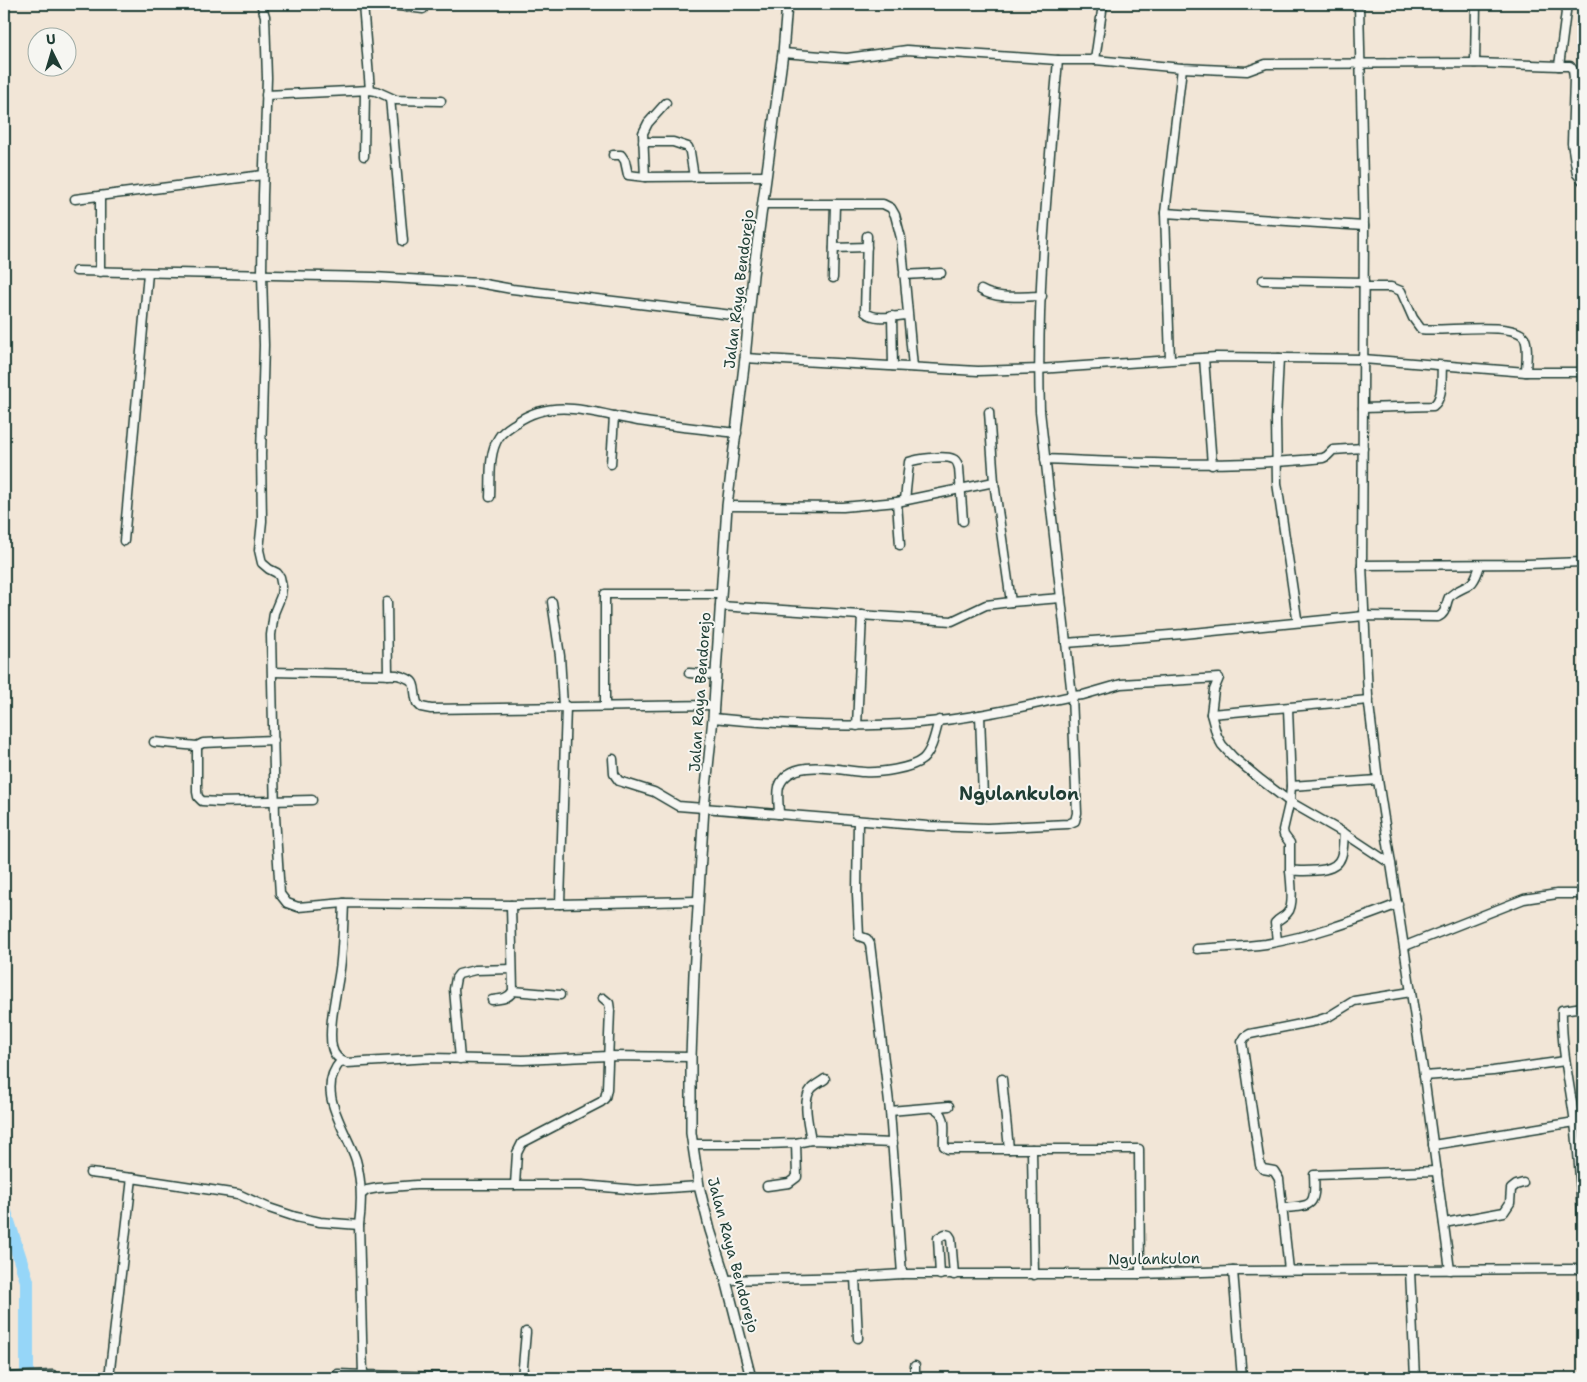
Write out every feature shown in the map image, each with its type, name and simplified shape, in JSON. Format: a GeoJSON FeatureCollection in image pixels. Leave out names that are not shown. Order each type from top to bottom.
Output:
{"type":"FeatureCollection","features":[{"type":"Feature","properties":{"kind":"main road","name":"Jalan Raya Bendorejo"},"geometry":{"type":"LineString","coordinates":[[752,1378],[726,1280],[698,1186],[691,1124],[691,1057],[704,807],[713,718],[727,506],[766,176],[783,53],[787,4]]}},
{"type":"Feature","properties":{"kind":"street"},"geometry":{"type":"LineString","coordinates":[[261,4],[264,16],[266,95],[262,274],[264,346],[261,454],[262,521],[259,546],[262,563],[277,573],[282,587],[281,596],[274,613],[271,636],[274,801],[280,894],[287,903],[298,907],[344,903],[511,905],[698,902]]}},
{"type":"Feature","properties":{"kind":"street"},"geometry":{"type":"LineString","coordinates":[[363,4],[367,91],[364,156]]}},
{"type":"Feature","properties":{"kind":"street"},"geometry":{"type":"LineString","coordinates":[[383,4],[423,9]]}},
{"type":"Feature","properties":{"kind":"street"},"geometry":{"type":"LineString","coordinates":[[1096,60],[1103,4]]}},
{"type":"Feature","properties":{"kind":"street"},"geometry":{"type":"LineString","coordinates":[[1359,4],[1364,226],[1362,565],[1369,700],[1378,780],[1405,946],[1450,1270]]}},
{"type":"Feature","properties":{"kind":"street"},"geometry":{"type":"LineString","coordinates":[[1474,63],[1476,4]]}},
{"type":"Feature","properties":{"kind":"street"},"geometry":{"type":"LineString","coordinates":[[1559,66],[1567,4]]}},
{"type":"Feature","properties":{"kind":"street"},"geometry":{"type":"LineString","coordinates":[[783,53],[847,58],[907,50],[1058,60],[1096,60],[1182,68],[1247,71],[1266,64],[1474,63],[1570,66],[1573,70],[1574,78],[1572,143],[1577,174],[1583,181]]}},
{"type":"Feature","properties":{"kind":"street"},"geometry":{"type":"LineString","coordinates":[[613,759],[614,774],[619,781],[654,792],[678,806],[858,821],[987,828],[1068,824],[1075,820],[1077,813],[1072,696],[1040,412],[1038,369],[1046,206],[1058,60]]}},
{"type":"Feature","properties":{"kind":"street"},"geometry":{"type":"LineString","coordinates":[[1170,359],[1165,213],[1182,68]]}},
{"type":"Feature","properties":{"kind":"street"},"geometry":{"type":"LineString","coordinates":[[266,95],[367,91],[381,93],[390,98],[441,101]]}},
{"type":"Feature","properties":{"kind":"street"},"geometry":{"type":"LineString","coordinates":[[390,98],[403,241]]}},
{"type":"Feature","properties":{"kind":"street"},"geometry":{"type":"LineString","coordinates":[[645,177],[643,133],[648,123],[666,103]]}},
{"type":"Feature","properties":{"kind":"street"},"geometry":{"type":"LineString","coordinates":[[643,142],[673,142],[688,147],[694,177]]}},
{"type":"Feature","properties":{"kind":"street"},"geometry":{"type":"LineString","coordinates":[[613,155],[621,155],[625,161],[628,174],[645,177],[766,176]]}},
{"type":"Feature","properties":{"kind":"street"},"geometry":{"type":"LineString","coordinates":[[75,199],[264,175]]}},
{"type":"Feature","properties":{"kind":"street"},"geometry":{"type":"LineString","coordinates":[[100,196],[100,272]]}},
{"type":"Feature","properties":{"kind":"street"},"geometry":{"type":"LineString","coordinates":[[763,204],[883,204],[890,208],[895,214],[901,238],[913,367]]}},
{"type":"Feature","properties":{"kind":"street"},"geometry":{"type":"LineString","coordinates":[[833,278],[835,204]]}},
{"type":"Feature","properties":{"kind":"street"},"geometry":{"type":"LineString","coordinates":[[1165,213],[1364,226]]}},
{"type":"Feature","properties":{"kind":"street"},"geometry":{"type":"LineString","coordinates":[[867,236],[865,312],[869,316],[907,315]]}},
{"type":"Feature","properties":{"kind":"street"},"geometry":{"type":"LineString","coordinates":[[834,248],[867,247]]}},
{"type":"Feature","properties":{"kind":"street"},"geometry":{"type":"LineString","coordinates":[[76,271],[373,277],[479,283],[512,289],[749,317]]}},
{"type":"Feature","properties":{"kind":"street"},"geometry":{"type":"LineString","coordinates":[[124,541],[148,273]]}},
{"type":"Feature","properties":{"kind":"street"},"geometry":{"type":"LineString","coordinates":[[904,275],[941,273]]}},
{"type":"Feature","properties":{"kind":"street"},"geometry":{"type":"LineString","coordinates":[[1262,280],[1364,284],[1390,287],[1402,291],[1421,329],[1501,329],[1521,334],[1526,340],[1526,372]]}},
{"type":"Feature","properties":{"kind":"street"},"geometry":{"type":"LineString","coordinates":[[981,290],[989,295],[997,296],[1042,296]]}},
{"type":"Feature","properties":{"kind":"street"},"geometry":{"type":"LineString","coordinates":[[892,316],[893,366]]}},
{"type":"Feature","properties":{"kind":"street"},"geometry":{"type":"LineString","coordinates":[[745,358],[978,371],[1038,369],[1170,359],[1363,359],[1526,372],[1583,372]]}},
{"type":"Feature","properties":{"kind":"street"},"geometry":{"type":"LineString","coordinates":[[1204,358],[1212,465]]}},
{"type":"Feature","properties":{"kind":"street"},"geometry":{"type":"LineString","coordinates":[[1279,358],[1276,420],[1278,499],[1297,618],[1300,622]]}},
{"type":"Feature","properties":{"kind":"street"},"geometry":{"type":"LineString","coordinates":[[1363,408],[1433,406],[1440,396],[1442,366]]}},
{"type":"Feature","properties":{"kind":"street"},"geometry":{"type":"LineString","coordinates":[[490,497],[492,460],[498,438],[526,416],[538,411],[576,408],[639,421],[737,432]]}},
{"type":"Feature","properties":{"kind":"street"},"geometry":{"type":"LineString","coordinates":[[989,412],[994,482],[1011,602]]}},
{"type":"Feature","properties":{"kind":"street"},"geometry":{"type":"LineString","coordinates":[[611,464],[614,416]]}},
{"type":"Feature","properties":{"kind":"street"},"geometry":{"type":"LineString","coordinates":[[1045,459],[1212,465],[1323,458],[1333,450],[1363,448]]}},
{"type":"Feature","properties":{"kind":"street"},"geometry":{"type":"LineString","coordinates":[[906,500],[907,464],[910,460],[952,458],[957,462],[959,468],[962,521]]}},
{"type":"Feature","properties":{"kind":"street"},"geometry":{"type":"LineString","coordinates":[[727,506],[843,507],[897,502],[994,482]]}},
{"type":"Feature","properties":{"kind":"street"},"geometry":{"type":"LineString","coordinates":[[897,502],[900,545]]}},
{"type":"Feature","properties":{"kind":"street"},"geometry":{"type":"LineString","coordinates":[[1362,565],[1480,565],[1583,562]]}},
{"type":"Feature","properties":{"kind":"street"},"geometry":{"type":"LineString","coordinates":[[1066,643],[1183,634],[1364,616],[1438,617],[1446,609],[1449,596],[1459,589],[1467,588],[1472,584],[1480,565]]}},
{"type":"Feature","properties":{"kind":"street"},"geometry":{"type":"LineString","coordinates":[[606,706],[605,594],[721,594]]}},
{"type":"Feature","properties":{"kind":"street"},"geometry":{"type":"LineString","coordinates":[[720,606],[952,621],[986,605],[1061,598]]}},
{"type":"Feature","properties":{"kind":"street"},"geometry":{"type":"LineString","coordinates":[[387,602],[388,675]]}},
{"type":"Feature","properties":{"kind":"street"},"geometry":{"type":"LineString","coordinates":[[552,602],[560,656],[564,706],[560,904]]}},
{"type":"Feature","properties":{"kind":"street"},"geometry":{"type":"LineString","coordinates":[[857,726],[862,615]]}},
{"type":"Feature","properties":{"kind":"street"},"geometry":{"type":"LineString","coordinates":[[272,672],[397,675],[410,679],[415,686],[417,703],[422,707],[431,709],[714,704]]}},
{"type":"Feature","properties":{"kind":"street"},"geometry":{"type":"LineString","coordinates":[[689,673],[716,674]]}},
{"type":"Feature","properties":{"kind":"street"},"geometry":{"type":"LineString","coordinates":[[713,718],[756,722],[857,726],[920,723],[980,715],[1083,695],[1121,684],[1219,678],[1214,690],[1211,714],[1217,736],[1222,744],[1260,780],[1391,864]]}},
{"type":"Feature","properties":{"kind":"street"},"geometry":{"type":"LineString","coordinates":[[1211,714],[1369,700]]}},
{"type":"Feature","properties":{"kind":"street"},"geometry":{"type":"LineString","coordinates":[[1276,941],[1275,923],[1287,914],[1290,909],[1290,843],[1283,830],[1290,800],[1291,786],[1288,708]]}},
{"type":"Feature","properties":{"kind":"street"},"geometry":{"type":"LineString","coordinates":[[980,715],[983,797]]}},
{"type":"Feature","properties":{"kind":"street"},"geometry":{"type":"LineString","coordinates":[[779,814],[779,789],[786,776],[803,769],[821,767],[866,772],[897,769],[908,765],[921,760],[927,754],[933,743],[939,720]]}},
{"type":"Feature","properties":{"kind":"street"},"geometry":{"type":"LineString","coordinates":[[154,742],[197,746],[203,743],[274,740]]}},
{"type":"Feature","properties":{"kind":"street"},"geometry":{"type":"LineString","coordinates":[[197,746],[197,792],[198,797],[202,801],[312,800]]}},
{"type":"Feature","properties":{"kind":"street"},"geometry":{"type":"LineString","coordinates":[[1291,786],[1378,780]]}},
{"type":"Feature","properties":{"kind":"street"},"geometry":{"type":"LineString","coordinates":[[858,821],[858,929],[859,936],[867,938],[870,944],[890,1111],[902,1274]]}},
{"type":"Feature","properties":{"kind":"street"},"geometry":{"type":"LineString","coordinates":[[1290,871],[1318,871],[1338,862],[1341,856],[1344,833]]}},
{"type":"Feature","properties":{"kind":"street"},"geometry":{"type":"LineString","coordinates":[[1405,946],[1524,899],[1557,894],[1581,894]]}},
{"type":"Feature","properties":{"kind":"street"},"geometry":{"type":"LineString","coordinates":[[344,903],[340,967],[331,1035],[335,1056],[341,1061],[431,1058],[523,1060],[608,1056],[691,1057]]}},
{"type":"Feature","properties":{"kind":"street"},"geometry":{"type":"LineString","coordinates":[[1197,949],[1264,944],[1330,929],[1398,904]]}},
{"type":"Feature","properties":{"kind":"street"},"geometry":{"type":"LineString","coordinates":[[492,1000],[504,999],[510,996],[513,991],[511,905]]}},
{"type":"Feature","properties":{"kind":"street"},"geometry":{"type":"LineString","coordinates":[[460,1058],[454,989],[456,978],[459,974],[475,970],[512,969]]}},
{"type":"Feature","properties":{"kind":"street"},"geometry":{"type":"LineString","coordinates":[[513,991],[560,995]]}},
{"type":"Feature","properties":{"kind":"street"},"geometry":{"type":"LineString","coordinates":[[1289,1270],[1279,1177],[1274,1171],[1263,1169],[1260,1165],[1242,1042],[1250,1034],[1328,1018],[1354,1001],[1411,992]]}},
{"type":"Feature","properties":{"kind":"street"},"geometry":{"type":"LineString","coordinates":[[515,1185],[516,1153],[522,1143],[534,1135],[587,1110],[605,1098],[610,1010],[604,998]]}},
{"type":"Feature","properties":{"kind":"street"},"geometry":{"type":"LineString","coordinates":[[1583,1007],[1562,1010],[1561,1034],[1580,1167],[1583,1249]]}},
{"type":"Feature","properties":{"kind":"street"},"geometry":{"type":"LineString","coordinates":[[341,1061],[331,1076],[332,1100],[356,1160],[362,1194],[359,1225],[362,1376]]}},
{"type":"Feature","properties":{"kind":"street"},"geometry":{"type":"LineString","coordinates":[[1424,1076],[1492,1071],[1565,1061]]}},
{"type":"Feature","properties":{"kind":"street"},"geometry":{"type":"LineString","coordinates":[[811,1140],[807,1096],[810,1089],[825,1079]]}},
{"type":"Feature","properties":{"kind":"street"},"geometry":{"type":"LineString","coordinates":[[1002,1079],[1009,1149]]}},
{"type":"Feature","properties":{"kind":"street"},"geometry":{"type":"LineString","coordinates":[[890,1111],[949,1106]]}},
{"type":"Feature","properties":{"kind":"street"},"geometry":{"type":"LineString","coordinates":[[933,1108],[939,1111],[943,1117],[944,1142],[948,1149],[1139,1149],[1140,1274]]}},
{"type":"Feature","properties":{"kind":"street"},"geometry":{"type":"LineString","coordinates":[[1433,1145],[1575,1122]]}},
{"type":"Feature","properties":{"kind":"street"},"geometry":{"type":"LineString","coordinates":[[693,1144],[796,1143],[811,1140],[893,1144]]}},
{"type":"Feature","properties":{"kind":"street"},"geometry":{"type":"LineString","coordinates":[[767,1186],[789,1183],[797,1177],[796,1143]]}},
{"type":"Feature","properties":{"kind":"street"},"geometry":{"type":"LineString","coordinates":[[1032,1149],[1034,1274]]}},
{"type":"Feature","properties":{"kind":"street"},"geometry":{"type":"LineString","coordinates":[[1282,1208],[1304,1207],[1310,1204],[1313,1200],[1315,1188],[1314,1175],[1437,1171]]}},
{"type":"Feature","properties":{"kind":"street"},"geometry":{"type":"LineString","coordinates":[[90,1173],[238,1194],[269,1208],[296,1217],[320,1222],[359,1225]]}},
{"type":"Feature","properties":{"kind":"street"},"geometry":{"type":"LineString","coordinates":[[109,1378],[132,1178]]}},
{"type":"Feature","properties":{"kind":"street"},"geometry":{"type":"LineString","coordinates":[[1444,1223],[1504,1212],[1510,1203],[1511,1189],[1523,1183]]}},
{"type":"Feature","properties":{"kind":"street"},"geometry":{"type":"LineString","coordinates":[[362,1194],[367,1190],[378,1188],[416,1185],[582,1185],[638,1190],[698,1186]]}},
{"type":"Feature","properties":{"kind":"street"},"geometry":{"type":"LineString","coordinates":[[940,1275],[938,1238],[945,1234],[951,1238],[954,1275]]}},
{"type":"Feature","properties":{"kind":"street","name":"Ngulankulon"},"geometry":{"type":"LineString","coordinates":[[726,1280],[902,1274],[1140,1274],[1233,1270],[1410,1271],[1583,1269]]}},
{"type":"Feature","properties":{"kind":"street"},"geometry":{"type":"LineString","coordinates":[[1233,1270],[1242,1378]]}},
{"type":"Feature","properties":{"kind":"street"},"geometry":{"type":"LineString","coordinates":[[1410,1271],[1415,1378]]}},
{"type":"Feature","properties":{"kind":"street"},"geometry":{"type":"LineString","coordinates":[[856,1277],[858,1338]]}},
{"type":"Feature","properties":{"kind":"street"},"geometry":{"type":"LineString","coordinates":[[522,1378],[526,1332]]}},
{"type":"Feature","properties":{"kind":"street"},"geometry":{"type":"LineString","coordinates":[[914,1366],[915,1378]]}},
{"type":"Feature","properties":{"kind":"street"},"geometry":{"type":"LineString","coordinates":[[338,1374],[485,1378]]}},
{"type":"Feature","properties":{"kind":"street"},"geometry":{"type":"LineString","coordinates":[[4,1377],[55,1376]]}},
{"type":"Feature","properties":{"kind":"waterway"},"geometry":{"type":"LineString","coordinates":[[4,1209],[27,1281],[27,1378]]}},
{"type":"Feature","properties":{"kind":"district","name":"Ngulankulon"},"geometry":{"type":"Point","coordinates":[1019,794]}}]}
